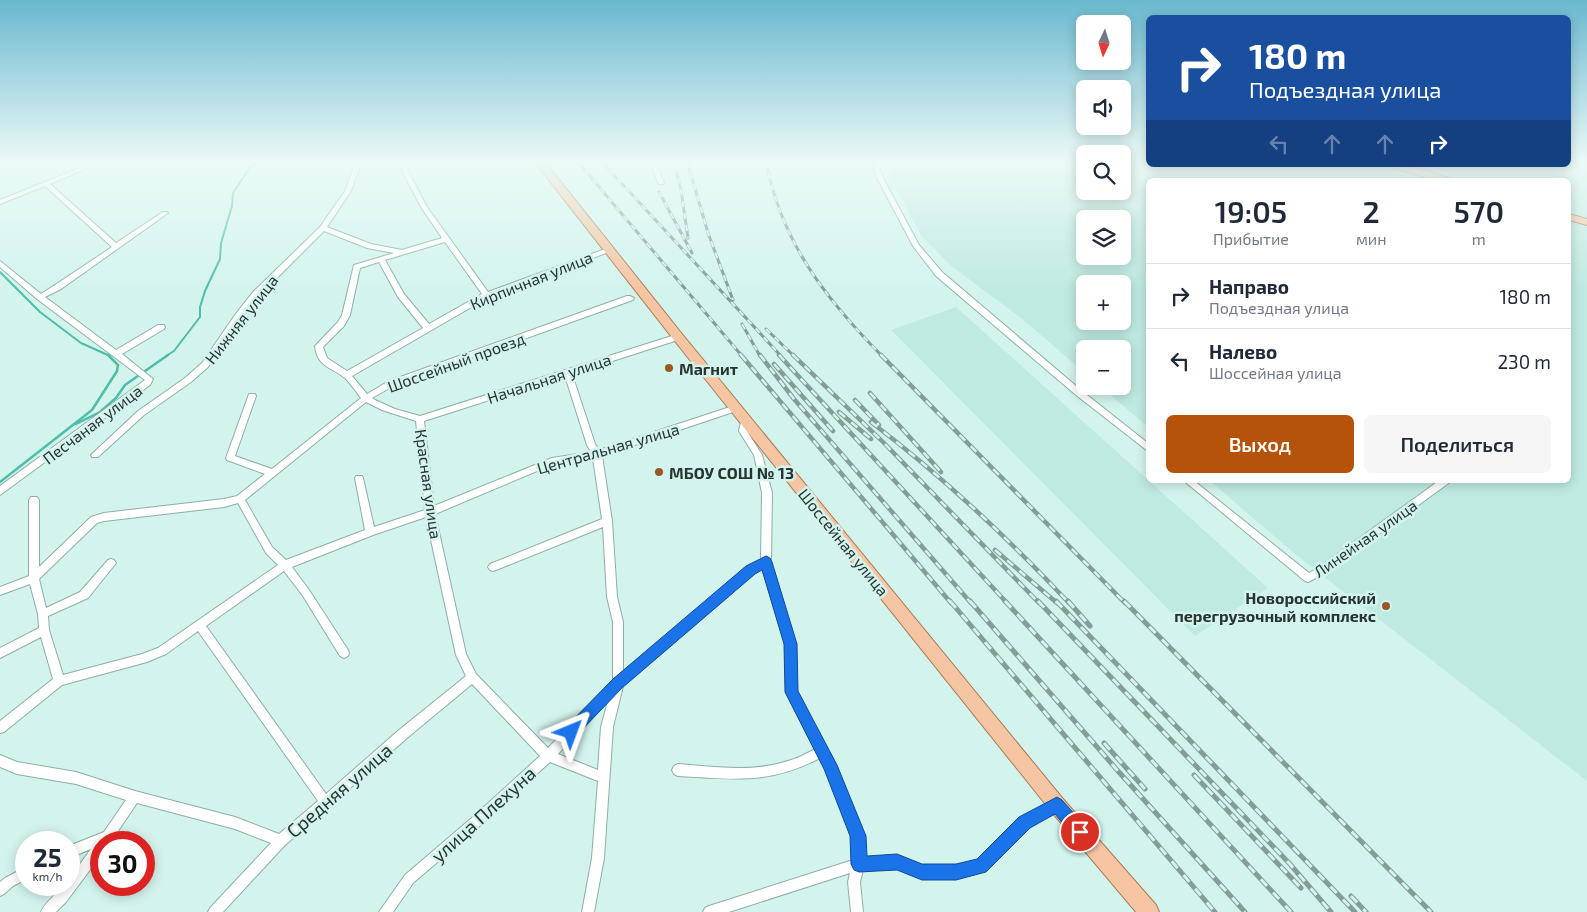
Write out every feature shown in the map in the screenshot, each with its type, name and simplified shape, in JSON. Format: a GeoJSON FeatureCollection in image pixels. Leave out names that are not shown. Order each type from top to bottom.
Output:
{"type":"FeatureCollection","features":[{"type":"Feature","properties":{"kind":"main road","name":"Шоссейная улица"},"geometry":{"type":"LineString","coordinates":[[573,204],[678,337],[1057,805],[1149,912]]}},
{"type":"Feature","properties":{"kind":"main road"},"geometry":{"type":"LineString","coordinates":[[1571,218],[1587,222]]}},
{"type":"Feature","properties":{"kind":"street"},"geometry":{"type":"LineString","coordinates":[[68,204],[116,247]]}},
{"type":"Feature","properties":{"kind":"street","name":"Нижняя улица"},"geometry":{"type":"LineString","coordinates":[[95,455],[141,413],[206,365],[256,294],[274,274],[323,228],[340,204]]}},
{"type":"Feature","properties":{"kind":"street"},"geometry":{"type":"LineString","coordinates":[[422,204],[486,295]]}},
{"type":"Feature","properties":{"kind":"street"},"geometry":{"type":"LineString","coordinates":[[894,204],[916,246],[939,274],[1079,394],[1146,448]]}},
{"type":"Feature","properties":{"kind":"street"},"geometry":{"type":"LineString","coordinates":[[40,297],[165,213]]}},
{"type":"Feature","properties":{"kind":"street","name":"Красная улица"},"geometry":{"type":"LineString","coordinates":[[323,228],[369,246],[404,253]]}},
{"type":"Feature","properties":{"kind":"street","name":"Красная улица"},"geometry":{"type":"LineString","coordinates":[[446,239],[382,261],[358,267],[346,315],[341,324],[319,346],[319,354],[326,364],[347,375],[366,398],[420,419],[430,512],[461,655],[472,677],[548,756]]}},
{"type":"Feature","properties":{"kind":"street","name":"Кирпичная улица"},"geometry":{"type":"LineString","coordinates":[[347,375],[486,295],[610,250]]}},
{"type":"Feature","properties":{"kind":"street"},"geometry":{"type":"LineString","coordinates":[[382,261],[401,295],[427,328]]}},
{"type":"Feature","properties":{"kind":"street","name":"Песчаная улица"},"geometry":{"type":"LineString","coordinates":[[0,262],[40,297],[149,379],[147,383],[0,491]]}},
{"type":"Feature","properties":{"kind":"street","name":"Шоссейный проезд"},"geometry":{"type":"LineString","coordinates":[[0,591],[34,578],[94,520],[104,516],[224,503],[240,499],[366,398],[392,383],[630,298]]}},
{"type":"Feature","properties":{"kind":"street"},"geometry":{"type":"LineString","coordinates":[[116,354],[161,327]]}},
{"type":"Feature","properties":{"kind":"street","name":"Начальная улица"},"geometry":{"type":"LineString","coordinates":[[420,419],[678,337]]}},
{"type":"Feature","properties":{"kind":"street"},"geometry":{"type":"LineString","coordinates":[[568,373],[591,445],[597,454],[607,521],[611,588],[618,622],[618,683],[607,727],[598,858],[588,912]]}},
{"type":"Feature","properties":{"kind":"street"},"geometry":{"type":"LineString","coordinates":[[252,396],[230,458],[274,472]]}},
{"type":"Feature","properties":{"kind":"street"},"geometry":{"type":"LineString","coordinates":[[740,413],[743,432],[758,455],[767,493],[766,562],[790,644],[792,692],[822,751],[858,836],[859,864],[854,882],[857,912]]}},
{"type":"Feature","properties":{"kind":"street","name":"Центральная улица"},"geometry":{"type":"LineString","coordinates":[[0,728],[59,681],[143,659],[162,651],[284,565],[370,532],[430,512],[556,460],[597,454],[740,413]]}},
{"type":"Feature","properties":{"kind":"street"},"geometry":{"type":"LineString","coordinates":[[359,478],[370,532]]}},
{"type":"Feature","properties":{"kind":"street","name":"Линейная улица"},"geometry":{"type":"LineString","coordinates":[[1190,483],[1308,578],[1443,483]]}},
{"type":"Feature","properties":{"kind":"street"},"geometry":{"type":"LineString","coordinates":[[240,499],[269,550],[284,565],[306,594],[344,653]]}},
{"type":"Feature","properties":{"kind":"street"},"geometry":{"type":"LineString","coordinates":[[34,500],[34,578],[43,614],[44,630],[59,681]]}},
{"type":"Feature","properties":{"kind":"street"},"geometry":{"type":"LineString","coordinates":[[493,567],[607,521]]}},
{"type":"Feature","properties":{"kind":"street","name":"улица Плехуна"},"geometry":{"type":"LineString","coordinates":[[385,912],[408,879],[478,820],[548,756],[618,683],[751,570],[766,562]]}},
{"type":"Feature","properties":{"kind":"street"},"geometry":{"type":"LineString","coordinates":[[43,614],[84,595],[112,563]]}},
{"type":"Feature","properties":{"kind":"street"},"geometry":{"type":"LineString","coordinates":[[199,624],[326,803]]}},
{"type":"Feature","properties":{"kind":"street"},"geometry":{"type":"LineString","coordinates":[[0,653],[44,630]]}},
{"type":"Feature","properties":{"kind":"street","name":"Средняя улица"},"geometry":{"type":"LineString","coordinates":[[214,912],[281,841],[403,734],[472,677]]}},
{"type":"Feature","properties":{"kind":"street"},"geometry":{"type":"LineString","coordinates":[[678,770],[724,774],[765,772],[790,766],[822,751]]}},
{"type":"Feature","properties":{"kind":"street"},"geometry":{"type":"LineString","coordinates":[[548,756],[603,777]]}},
{"type":"Feature","properties":{"kind":"street"},"geometry":{"type":"LineString","coordinates":[[0,761],[17,768],[76,778],[135,797],[235,823],[281,841]]}},
{"type":"Feature","properties":{"kind":"street"},"geometry":{"type":"LineString","coordinates":[[111,831],[135,797]]}},
{"type":"Feature","properties":{"kind":"street"},"geometry":{"type":"LineString","coordinates":[[709,912],[859,864],[897,862],[922,872],[956,872],[981,866],[1025,823],[1057,805]]}},
{"type":"Feature","properties":{"kind":"street"},"geometry":{"type":"LineString","coordinates":[[47,912],[62,898],[90,860]]}},
{"type":"Feature","properties":{"kind":"street"},"geometry":{"type":"LineString","coordinates":[[0,890],[15,879]]}},
{"type":"Feature","properties":{"kind":"shaded area"},"geometry":{"type":"Polygon","coordinates":[[[904,204],[1146,204],[1146,425],[1110,395],[1131,395],[1131,340],[1076,340],[1076,365],[1021,318],[950,265],[922,237],[904,204]]]}},
{"type":"Feature","properties":{"kind":"shaded area"},"geometry":{"type":"Polygon","coordinates":[[[1571,204],[1587,204],[1587,781],[1295,554],[1212,483],[1571,483],[1571,204]]]}},
{"type":"Feature","properties":{"kind":"shaded area"},"geometry":{"type":"Polygon","coordinates":[[[956,307],[1146,478],[1146,483],[1151,483],[1268,588],[1195,636],[891,330],[956,307]]]}},
{"type":"Feature","properties":{"kind":"waterway"},"geometry":{"type":"LineString","coordinates":[[166,356],[174,351],[200,317],[200,307],[205,291],[220,259],[221,243],[232,204]]}},
{"type":"Feature","properties":{"kind":"waterway"},"geometry":{"type":"LineString","coordinates":[[0,272],[40,312],[81,343],[108,355]]}},
{"type":"Feature","properties":{"kind":"waterway"},"geometry":{"type":"LineString","coordinates":[[0,482],[92,410],[117,371],[118,365],[108,355]]}},
{"type":"Feature","properties":{"kind":"waterway"},"geometry":{"type":"LineString","coordinates":[[76,424],[100,412],[116,398],[125,385],[168,355]]}},
{"type":"Feature","properties":{"kind":"railway"},"geometry":{"type":"LineString","coordinates":[[613,204],[742,356]]}},
{"type":"Feature","properties":{"kind":"railway"},"geometry":{"type":"LineString","coordinates":[[640,204],[781,356]]}},
{"type":"Feature","properties":{"kind":"railway"},"geometry":{"type":"LineString","coordinates":[[665,204],[692,253]]}},
{"type":"Feature","properties":{"kind":"railway"},"geometry":{"type":"LineString","coordinates":[[683,204],[688,238]]}},
{"type":"Feature","properties":{"kind":"railway"},"geometry":{"type":"LineString","coordinates":[[699,204],[708,233],[733,300]]}},
{"type":"Feature","properties":{"kind":"railway"},"geometry":{"type":"LineString","coordinates":[[778,204],[795,243],[825,291],[842,313],[882,356]]}},
{"type":"Feature","properties":{"kind":"railway"},"geometry":{"type":"LineString","coordinates":[[742,324],[760,356]]}},
{"type":"Feature","properties":{"kind":"railway"},"geometry":{"type":"LineString","coordinates":[[766,329],[794,356]]}},
{"type":"Feature","properties":{"kind":"railway"},"geometry":{"type":"LineString","coordinates":[[741,355],[951,603]]}},
{"type":"Feature","properties":{"kind":"railway"},"geometry":{"type":"LineString","coordinates":[[760,355],[794,399],[971,603]]}},
{"type":"Feature","properties":{"kind":"railway"},"geometry":{"type":"LineString","coordinates":[[779,355],[1007,603]]}},
{"type":"Feature","properties":{"kind":"railway"},"geometry":{"type":"LineString","coordinates":[[793,355],[884,443],[1039,603]]}},
{"type":"Feature","properties":{"kind":"railway"},"geometry":{"type":"LineString","coordinates":[[881,355],[1125,603]]}},
{"type":"Feature","properties":{"kind":"railway"},"geometry":{"type":"LineString","coordinates":[[774,364],[833,431]]}},
{"type":"Feature","properties":{"kind":"railway"},"geometry":{"type":"LineString","coordinates":[[870,393],[941,472]]}},
{"type":"Feature","properties":{"kind":"railway"},"geometry":{"type":"LineString","coordinates":[[855,400],[879,425]]}},
{"type":"Feature","properties":{"kind":"railway"},"geometry":{"type":"LineString","coordinates":[[839,412],[871,439]]}},
{"type":"Feature","properties":{"kind":"railway"},"geometry":{"type":"LineString","coordinates":[[871,422],[974,508],[1069,603]]}},
{"type":"Feature","properties":{"kind":"railway"},"geometry":{"type":"LineString","coordinates":[[995,550],[1057,603]]}},
{"type":"Feature","properties":{"kind":"railway"},"geometry":{"type":"LineString","coordinates":[[950,601],[1215,912]]}},
{"type":"Feature","properties":{"kind":"railway"},"geometry":{"type":"LineString","coordinates":[[970,601],[1118,771],[1245,912]]}},
{"type":"Feature","properties":{"kind":"railway"},"geometry":{"type":"LineString","coordinates":[[1005,601],[1291,912]]}},
{"type":"Feature","properties":{"kind":"railway"},"geometry":{"type":"LineString","coordinates":[[1038,601],[1289,863],[1331,912]]}},
{"type":"Feature","properties":{"kind":"railway"},"geometry":{"type":"LineString","coordinates":[[1056,601],[1355,912]]}},
{"type":"Feature","properties":{"kind":"railway"},"geometry":{"type":"LineString","coordinates":[[1068,601],[1090,626]]}},
{"type":"Feature","properties":{"kind":"railway"},"geometry":{"type":"LineString","coordinates":[[1124,601],[1431,912]]}},
{"type":"Feature","properties":{"kind":"railway"},"geometry":{"type":"LineString","coordinates":[[1104,743],[1145,789]]}},
{"type":"Feature","properties":{"kind":"railway"},"geometry":{"type":"LineString","coordinates":[[1194,775],[1301,888]]}},
{"type":"Feature","properties":{"kind":"railway"},"geometry":{"type":"LineString","coordinates":[[1351,896],[1366,912]]}},
{"type":"Feature","properties":{"kind":"place","name":"Магнит"},"geometry":{"type":"Point","coordinates":[669,368]}},
{"type":"Feature","properties":{"kind":"place","name":"МБОУ СОШ № 13"},"geometry":{"type":"Point","coordinates":[659,472]}},
{"type":"Feature","properties":{"kind":"place","name":"Новороссийский перегрузочный комплекс"},"geometry":{"type":"Point","coordinates":[1386,606]}},
{"type":"Feature","properties":{"kind":"route"},"geometry":{"type":"LineString","coordinates":[[571,732],[618,683],[751,570],[766,562],[790,644],[792,692],[830,765],[858,836],[859,864],[897,862],[922,872],[956,872],[981,866],[1025,823],[1057,805],[1080,832]]}}]}
